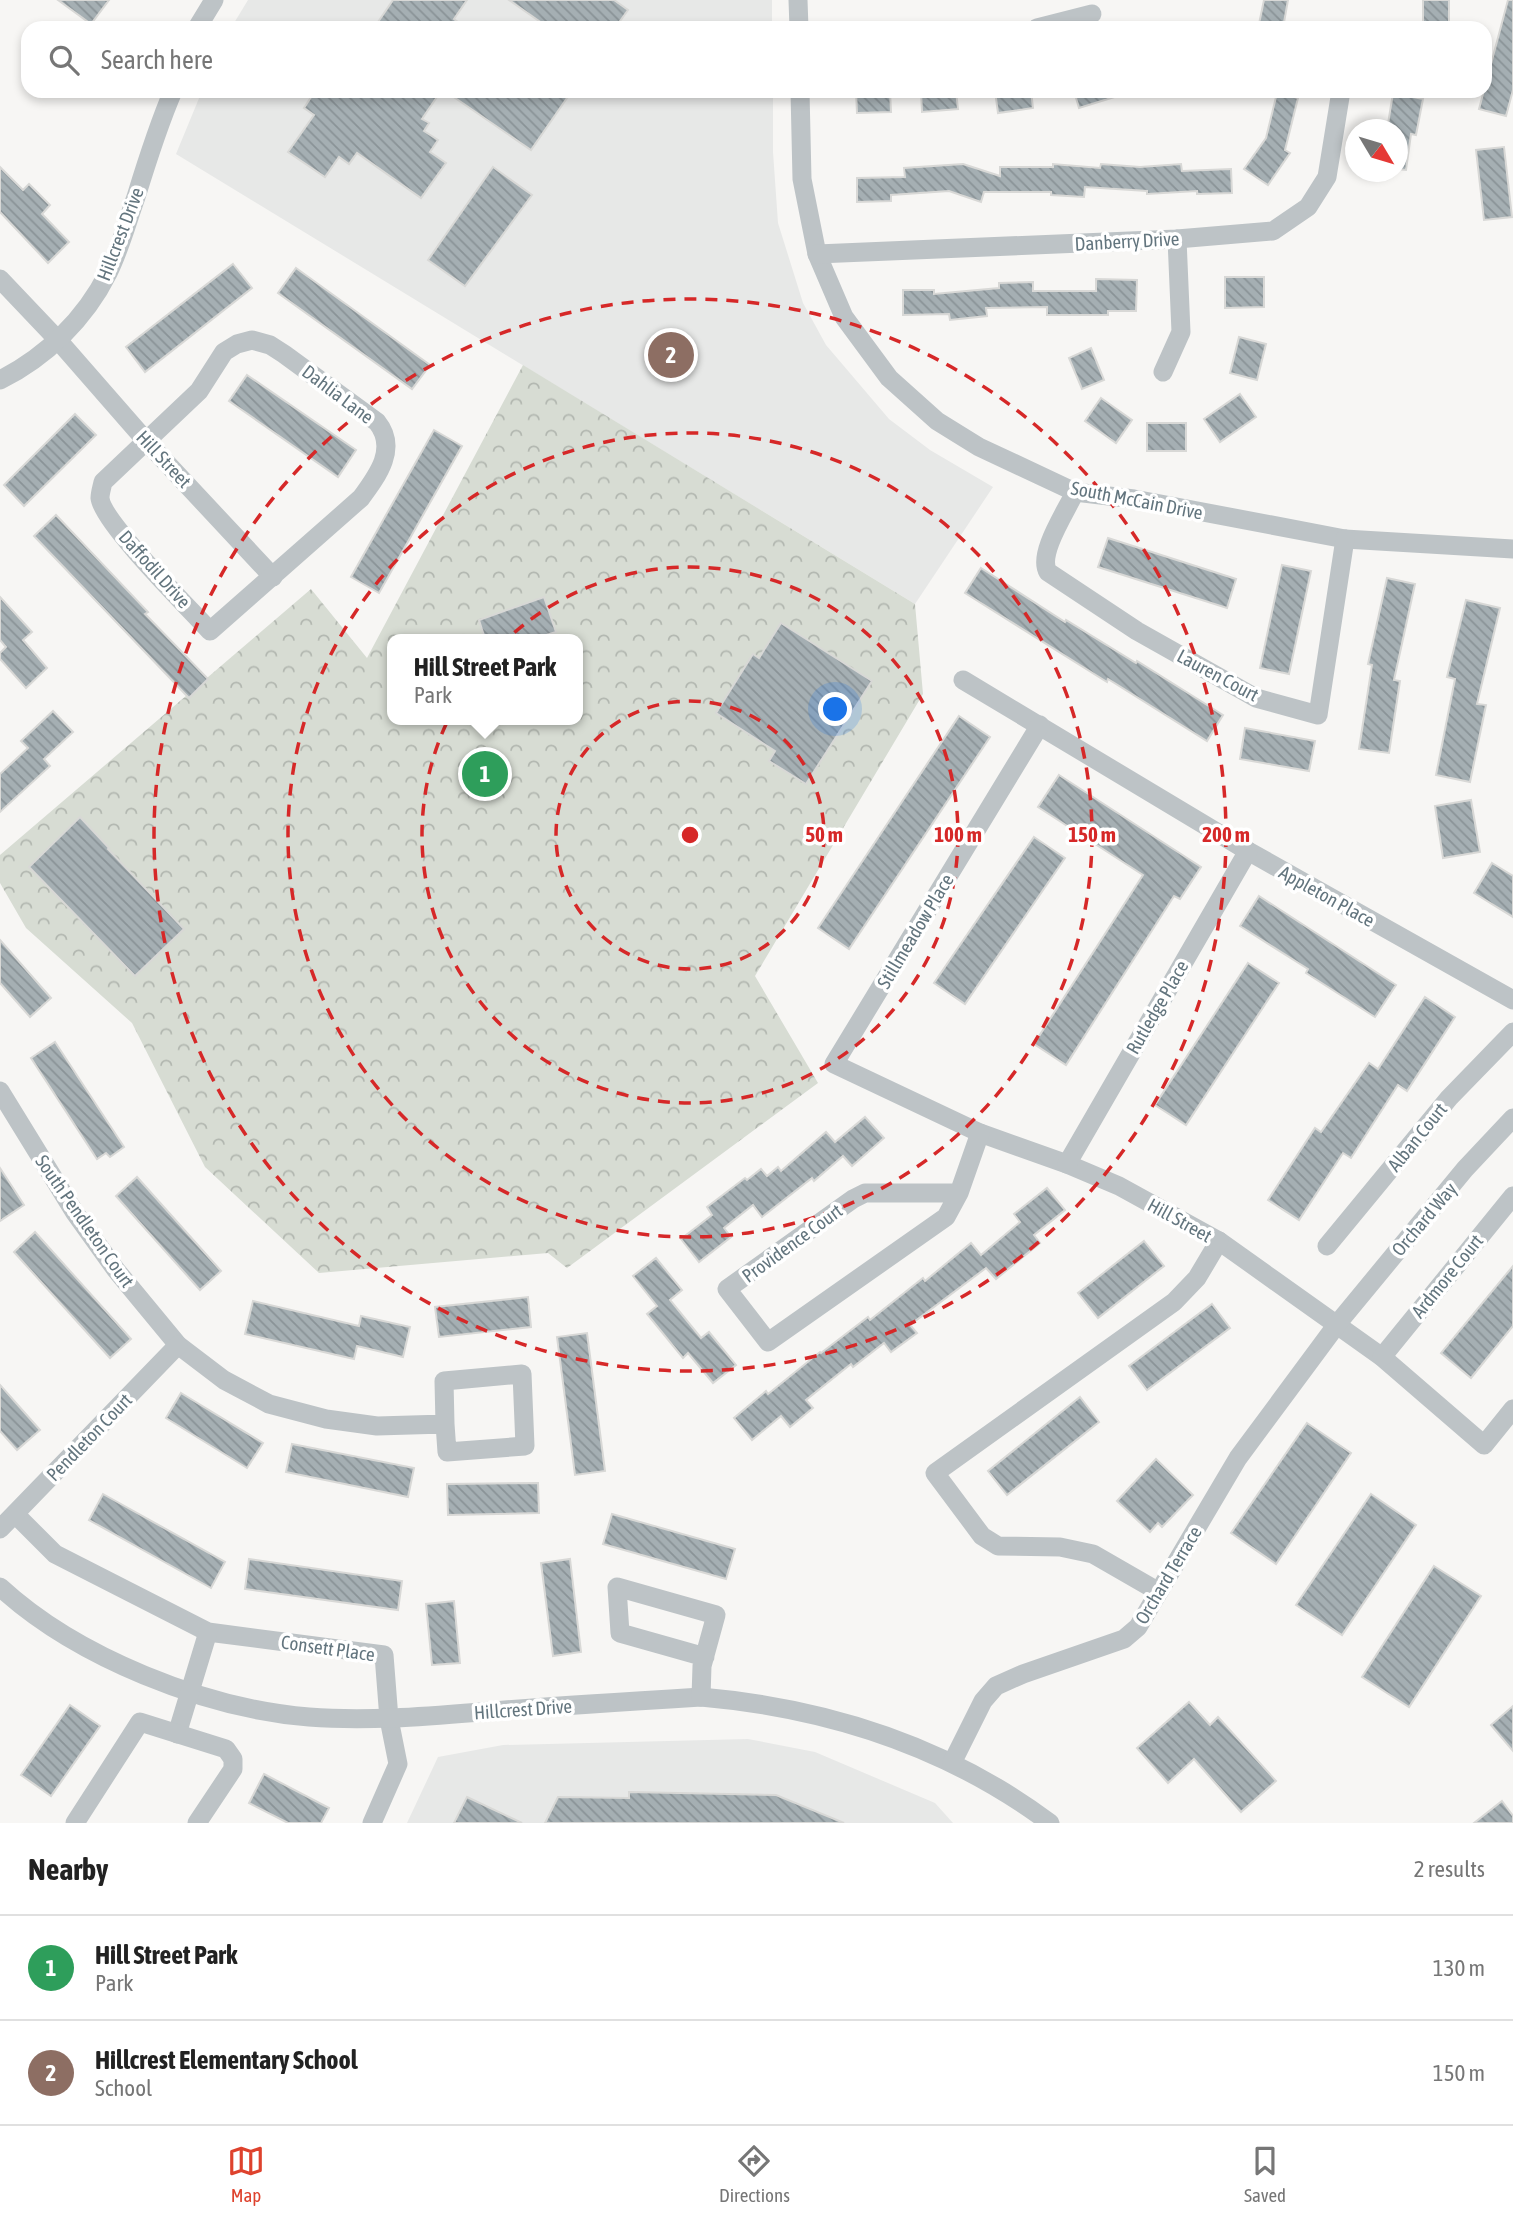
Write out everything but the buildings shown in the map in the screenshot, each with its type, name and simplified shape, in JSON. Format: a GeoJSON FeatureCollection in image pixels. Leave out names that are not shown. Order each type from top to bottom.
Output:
{"type":"FeatureCollection","features":[{"type":"Feature","properties":{"kind":"street"},"geometry":{"type":"LineString","coordinates":[[201,21],[214,0]]}},
{"type":"Feature","properties":{"kind":"street"},"geometry":{"type":"LineString","coordinates":[[798,0],[799,21]]}},
{"type":"Feature","properties":{"kind":"street"},"geometry":{"type":"LineString","coordinates":[[1064,21],[1092,14]]}},
{"type":"Feature","properties":{"kind":"street","name":"Hillcrest Drive"},"geometry":{"type":"LineString","coordinates":[[0,380],[29,363],[76,321],[108,273],[170,98]]}},
{"type":"Feature","properties":{"kind":"street","name":"South McCain Drive"},"geometry":{"type":"LineString","coordinates":[[800,98],[802,179],[817,254],[844,317],[889,378],[937,421],[979,447],[1075,492],[1134,499],[1345,539],[1513,549]]}},
{"type":"Feature","properties":{"kind":"street","name":"Danberry Drive"},"geometry":{"type":"LineString","coordinates":[[817,254],[1177,239],[1273,231],[1308,206],[1327,177],[1340,98]]}},
{"type":"Feature","properties":{"kind":"street"},"geometry":{"type":"LineString","coordinates":[[1163,372],[1181,332],[1177,239]]}},
{"type":"Feature","properties":{"kind":"street","name":"Hill Street"},"geometry":{"type":"LineString","coordinates":[[0,279],[273,577]]}},
{"type":"Feature","properties":{"kind":"street","name":"Dahlia Lane"},"geometry":{"type":"LineString","coordinates":[[147,442],[199,391],[224,352],[237,344],[252,340],[270,345],[285,354],[377,422],[385,432],[387,443],[382,464],[373,482],[361,498],[273,577]]}},
{"type":"Feature","properties":{"kind":"street","name":"Daffodil Drive"},"geometry":{"type":"LineString","coordinates":[[147,442],[103,482],[100,499],[106,513],[125,539],[210,631],[273,577]]}},
{"type":"Feature","properties":{"kind":"street","name":"Lauren Court"},"geometry":{"type":"LineString","coordinates":[[1075,492],[1046,552],[1045,567],[1048,572],[1137,631],[1256,698],[1318,715],[1345,539]]}},
{"type":"Feature","properties":{"kind":"street","name":"Appleton Place"},"geometry":{"type":"LineString","coordinates":[[963,680],[1248,851],[1513,1000]]}},
{"type":"Feature","properties":{"kind":"street","name":"Stillmeadow Place"},"geometry":{"type":"LineString","coordinates":[[834,1064],[1040,725]]}},
{"type":"Feature","properties":{"kind":"street","name":"Rutledge Place"},"geometry":{"type":"LineString","coordinates":[[1067,1164],[1248,851]]}},
{"type":"Feature","properties":{"kind":"street","name":"Alban Court"},"geometry":{"type":"LineString","coordinates":[[1327,1246],[1449,1098],[1513,1032]]}},
{"type":"Feature","properties":{"kind":"street","name":"Hill Street"},"geometry":{"type":"LineString","coordinates":[[834,1064],[980,1133],[1119,1186],[1219,1241],[1338,1323],[1382,1357],[1484,1445],[1513,1409]]}},
{"type":"Feature","properties":{"kind":"street","name":"South Pendleton Court"},"geometry":{"type":"LineString","coordinates":[[0,1091],[75,1213],[117,1270],[178,1345],[224,1380],[269,1404],[326,1419],[377,1426],[445,1424]]}},
{"type":"Feature","properties":{"kind":"street","name":"Orchard Way"},"geometry":{"type":"LineString","coordinates":[[1338,1323],[1465,1169],[1513,1118]]}},
{"type":"Feature","properties":{"kind":"street","name":"Providence Court"},"geometry":{"type":"LineString","coordinates":[[959,1193],[865,1193],[727,1289],[768,1342],[946,1217],[959,1193],[980,1133]]}},
{"type":"Feature","properties":{"kind":"street","name":"Ardmore Court"},"geometry":{"type":"LineString","coordinates":[[1382,1357],[1513,1196]]}},
{"type":"Feature","properties":{"kind":"street"},"geometry":{"type":"LineString","coordinates":[[1158,1592],[1093,1554],[1060,1547],[998,1546],[982,1536],[935,1474],[1174,1302],[1197,1278],[1219,1241]]}},
{"type":"Feature","properties":{"kind":"street","name":"Orchard Terrace"},"geometry":{"type":"LineString","coordinates":[[952,1763],[983,1701],[996,1686],[1124,1639],[1138,1627],[1238,1458],[1338,1323]]}},
{"type":"Feature","properties":{"kind":"street","name":"Pendleton Court"},"geometry":{"type":"LineString","coordinates":[[0,1529],[178,1345]]}},
{"type":"Feature","properties":{"kind":"street"},"geometry":{"type":"LineString","coordinates":[[522,1374],[525,1446],[447,1452],[445,1424],[444,1381],[522,1374]]}},
{"type":"Feature","properties":{"kind":"street","name":"Consett Place"},"geometry":{"type":"LineString","coordinates":[[15,1514],[55,1554],[208,1632],[384,1655],[389,1719]]}},
{"type":"Feature","properties":{"kind":"street","name":"Hillcrest Drive"},"geometry":{"type":"LineString","coordinates":[[0,1587],[90,1651],[134,1672],[260,1711],[309,1717],[389,1719],[701,1697],[788,1708],[853,1724],[952,1763],[995,1786],[1050,1823]]}},
{"type":"Feature","properties":{"kind":"street"},"geometry":{"type":"LineString","coordinates":[[701,1697],[702,1666],[705,1657],[716,1615],[617,1587],[620,1633],[705,1657]]}},
{"type":"Feature","properties":{"kind":"street"},"geometry":{"type":"LineString","coordinates":[[177,1734],[208,1632]]}},
{"type":"Feature","properties":{"kind":"street"},"geometry":{"type":"LineString","coordinates":[[372,1823],[398,1764],[389,1719]]}},
{"type":"Feature","properties":{"kind":"street"},"geometry":{"type":"LineString","coordinates":[[75,1823],[140,1722],[226,1749],[233,1759],[233,1769],[197,1823]]}},
{"type":"Feature","properties":{"kind":"shaded area"},"geometry":{"type":"Polygon","coordinates":[[[248,0],[772,0],[772,21],[235,21],[248,0]]]}},
{"type":"Feature","properties":{"kind":"shaded area"},"geometry":{"type":"Polygon","coordinates":[[[199,98],[773,98],[773,152],[778,223],[803,303],[826,345],[889,419],[930,450],[993,487],[915,604],[176,154],[199,98]]]}},
{"type":"Feature","properties":{"kind":"shaded area"},"geometry":{"type":"Polygon","coordinates":[[[748,1739],[815,1752],[935,1803],[953,1823],[407,1823],[438,1757],[503,1745],[748,1739]]]}},
{"type":"Feature","properties":{"kind":"green space"},"geometry":{"type":"Polygon","coordinates":[[[523,365],[915,604],[923,694],[755,976],[818,1083],[567,1268],[548,1253],[319,1273],[205,1167],[132,1023],[26,928],[0,883],[0,855],[311,589],[367,658],[523,365]]]}},
{"type":"Feature","properties":{"kind":"place","name":"Hillcrest Elementary School"},"geometry":{"type":"Point","coordinates":[671,355]}},
{"type":"Feature","properties":{"kind":"place","name":"Hill Street Park"},"geometry":{"type":"Point","coordinates":[485,774]}}]}
